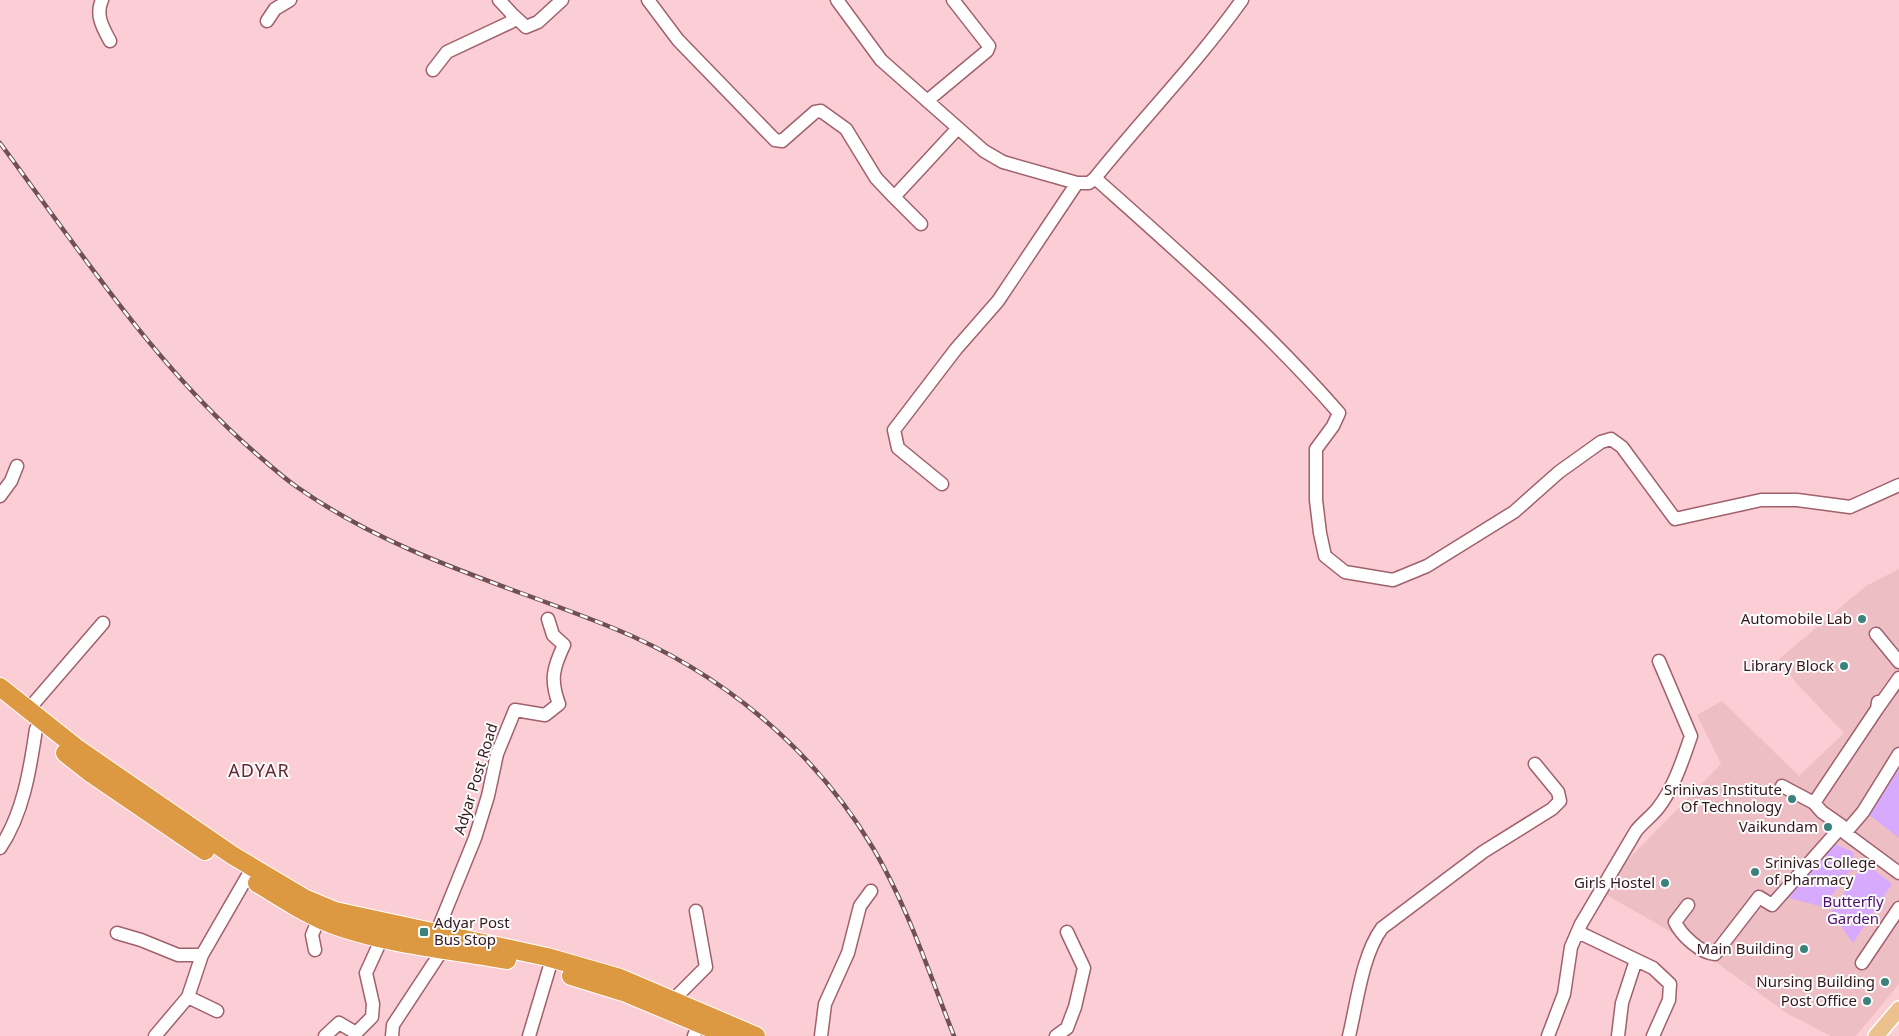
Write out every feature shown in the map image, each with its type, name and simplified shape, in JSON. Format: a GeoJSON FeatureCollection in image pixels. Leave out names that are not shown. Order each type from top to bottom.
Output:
{"type":"FeatureCollection","features":[{"type":"Feature","properties":{"kind":"highway"},"geometry":{"type":"LineString","coordinates":[[0,687],[78,749],[224,850],[304,898],[335,911],[440,941],[539,963],[620,978],[674,999],[756,1036]]}},
{"type":"Feature","properties":{"kind":"highway"},"geometry":{"type":"LineString","coordinates":[[0,700],[89,772],[296,908],[318,918],[382,938],[440,941]]}},
{"type":"Feature","properties":{"kind":"highway"},"geometry":{"type":"LineString","coordinates":[[539,963],[626,993],[696,1030],[729,1036]]}},
{"type":"Feature","properties":{"kind":"main road"},"geometry":{"type":"LineString","coordinates":[[1876,1036],[1899,1009]]}},
{"type":"Feature","properties":{"kind":"street"},"geometry":{"type":"LineString","coordinates":[[102,0],[99,6],[101,23],[110,41]]}},
{"type":"Feature","properties":{"kind":"street"},"geometry":{"type":"LineString","coordinates":[[268,21],[275,9],[290,0]]}},
{"type":"Feature","properties":{"kind":"street"},"geometry":{"type":"LineString","coordinates":[[499,0],[526,27],[538,22],[562,0]]}},
{"type":"Feature","properties":{"kind":"street"},"geometry":{"type":"LineString","coordinates":[[648,0],[678,40],[775,140],[782,141],[815,112],[821,111],[846,129],[876,178],[921,224]]}},
{"type":"Feature","properties":{"kind":"street"},"geometry":{"type":"LineString","coordinates":[[837,0],[881,60],[984,151],[1003,162],[1077,183],[1088,183],[1095,178],[1132,132],[1198,58],[1242,0]]}},
{"type":"Feature","properties":{"kind":"street"},"geometry":{"type":"LineString","coordinates":[[927,101],[987,51],[989,46],[953,0]]}},
{"type":"Feature","properties":{"kind":"street"},"geometry":{"type":"LineString","coordinates":[[433,70],[446,52],[494,31],[510,22],[513,15]]}},
{"type":"Feature","properties":{"kind":"street"},"geometry":{"type":"LineString","coordinates":[[894,197],[957,129]]}},
{"type":"Feature","properties":{"kind":"street"},"geometry":{"type":"LineString","coordinates":[[1095,178],[1203,274],[1306,376],[1339,413],[1333,426],[1316,448],[1316,500],[1325,556],[1345,572],[1393,580],[1427,566],[1514,512],[1559,472],[1601,442],[1611,440],[1622,447],[1675,519],[1761,500],[1797,500],[1850,508],[1899,484]]}},
{"type":"Feature","properties":{"kind":"street"},"geometry":{"type":"LineString","coordinates":[[942,484],[898,448],[894,430],[956,349],[998,301],[1077,183]]}},
{"type":"Feature","properties":{"kind":"street"},"geometry":{"type":"LineString","coordinates":[[0,496],[11,482],[17,466]]}},
{"type":"Feature","properties":{"kind":"street","name":"Adyar Post Road"},"geometry":{"type":"LineString","coordinates":[[440,941],[488,796],[497,754],[515,710],[545,715],[559,704],[552,686],[555,664],[564,646],[553,635],[548,619]]}},
{"type":"Feature","properties":{"kind":"street"},"geometry":{"type":"LineString","coordinates":[[28,710],[103,623]]}},
{"type":"Feature","properties":{"kind":"street"},"geometry":{"type":"LineString","coordinates":[[1876,634],[1899,662]]}},
{"type":"Feature","properties":{"kind":"street"},"geometry":{"type":"LineString","coordinates":[[1548,1036],[1564,994],[1567,959],[1578,932],[1636,831],[1658,809],[1667,793],[1691,736],[1659,661]]}},
{"type":"Feature","properties":{"kind":"street"},"geometry":{"type":"LineString","coordinates":[[1814,803],[1878,705],[1899,678]]}},
{"type":"Feature","properties":{"kind":"street"},"geometry":{"type":"LineString","coordinates":[[0,848],[13,830],[21,806],[36,730]]}},
{"type":"Feature","properties":{"kind":"street"},"geometry":{"type":"LineString","coordinates":[[1688,905],[1675,922],[1679,931],[1708,954],[1715,954],[1759,897],[1772,905],[1843,830],[1863,812],[1899,754]]}},
{"type":"Feature","properties":{"kind":"street"},"geometry":{"type":"LineString","coordinates":[[1349,1036],[1369,954],[1375,937],[1382,928],[1483,852],[1560,801],[1558,792],[1535,764]]}},
{"type":"Feature","properties":{"kind":"street"},"geometry":{"type":"LineString","coordinates":[[1782,786],[1814,803],[1843,830],[1899,873]]}},
{"type":"Feature","properties":{"kind":"street"},"geometry":{"type":"LineString","coordinates":[[155,1036],[173,1018],[188,997],[202,955],[247,877]]}},
{"type":"Feature","properties":{"kind":"street"},"geometry":{"type":"LineString","coordinates":[[821,1036],[825,1004],[848,953],[860,906],[871,891]]}},
{"type":"Feature","properties":{"kind":"street"},"geometry":{"type":"LineString","coordinates":[[1862,962],[1899,908]]}},
{"type":"Feature","properties":{"kind":"street"},"geometry":{"type":"LineString","coordinates":[[674,999],[706,967],[696,911]]}},
{"type":"Feature","properties":{"kind":"street"},"geometry":{"type":"LineString","coordinates":[[315,950],[312,935],[318,918]]}},
{"type":"Feature","properties":{"kind":"street"},"geometry":{"type":"LineString","coordinates":[[1056,1036],[1067,1028],[1075,1007],[1084,968],[1067,932]]}},
{"type":"Feature","properties":{"kind":"street"},"geometry":{"type":"LineString","coordinates":[[1578,932],[1653,968],[1670,984],[1668,1000],[1653,1036]]}},
{"type":"Feature","properties":{"kind":"street"},"geometry":{"type":"LineString","coordinates":[[117,933],[141,940],[178,955],[202,955]]}},
{"type":"Feature","properties":{"kind":"street"},"geometry":{"type":"LineString","coordinates":[[325,1036],[339,1023],[356,1033],[372,1017],[373,1004],[366,972],[382,938]]}},
{"type":"Feature","properties":{"kind":"street"},"geometry":{"type":"LineString","coordinates":[[392,1036],[393,1025],[440,941]]}},
{"type":"Feature","properties":{"kind":"street"},"geometry":{"type":"LineString","coordinates":[[1618,1036],[1622,1002],[1636,960]]}},
{"type":"Feature","properties":{"kind":"street"},"geometry":{"type":"LineString","coordinates":[[529,1036],[539,963]]}},
{"type":"Feature","properties":{"kind":"street"},"geometry":{"type":"LineString","coordinates":[[188,997],[217,1011]]}},
{"type":"Feature","properties":{"kind":"shaded area","name":"Srinivas Institute Of Technology"},"geometry":{"type":"Polygon","coordinates":[[[1899,569],[1899,984],[1856,1036],[1831,1036],[1788,1014],[1685,940],[1605,894],[1622,866],[1721,764],[1697,715],[1722,701],[1799,776],[1844,733],[1797,684],[1779,659],[1866,586],[1899,569]]]}},
{"type":"Feature","properties":{"kind":"green space"},"geometry":{"type":"Polygon","coordinates":[[[1899,769],[1899,838],[1869,815],[1899,769]]]}},
{"type":"Feature","properties":{"kind":"green space","name":"Butterfly Garden"},"geometry":{"type":"Polygon","coordinates":[[[1830,842],[1853,852],[1854,866],[1823,907],[1786,897],[1830,842]]]}},
{"type":"Feature","properties":{"kind":"green space","name":"Butterfly Garden"},"geometry":{"type":"Polygon","coordinates":[[[1870,867],[1892,884],[1853,943],[1831,912],[1859,871],[1870,867]]]}},
{"type":"Feature","properties":{"kind":"railway"},"geometry":{"type":"LineString","coordinates":[[0,143],[90,267],[153,347],[222,422],[292,484],[334,511],[372,532],[411,550],[613,628],[653,646],[691,667],[727,691],[761,717],[793,746],[849,812],[886,870],[917,940],[954,1036]]}},
{"type":"Feature","properties":{"kind":"place","name":"Automobile Lab"},"geometry":{"type":"Point","coordinates":[1862,619]}},
{"type":"Feature","properties":{"kind":"place","name":"Library Block"},"geometry":{"type":"Point","coordinates":[1844,666]}},
{"type":"Feature","properties":{"kind":"place","name":"Srinivas Institute Of Technology"},"geometry":{"type":"Point","coordinates":[1792,799]}},
{"type":"Feature","properties":{"kind":"place","name":"Vaikundam"},"geometry":{"type":"Point","coordinates":[1828,827]}},
{"type":"Feature","properties":{"kind":"place","name":"Srinivas College of Pharmacy"},"geometry":{"type":"Point","coordinates":[1755,872]}},
{"type":"Feature","properties":{"kind":"place","name":"Girls Hostel"},"geometry":{"type":"Point","coordinates":[1665,883]}},
{"type":"Feature","properties":{"kind":"place","name":"Adyar Post Bus Stop"},"geometry":{"type":"Point","coordinates":[424,932]}},
{"type":"Feature","properties":{"kind":"place","name":"Main Building"},"geometry":{"type":"Point","coordinates":[1804,949]}},
{"type":"Feature","properties":{"kind":"place","name":"Nursing Building"},"geometry":{"type":"Point","coordinates":[1885,982]}},
{"type":"Feature","properties":{"kind":"place","name":"Post Office"},"geometry":{"type":"Point","coordinates":[1867,1001]}},
{"type":"Feature","properties":{"kind":"district","name":"ADYAR"},"geometry":{"type":"Point","coordinates":[259,771]}}]}
